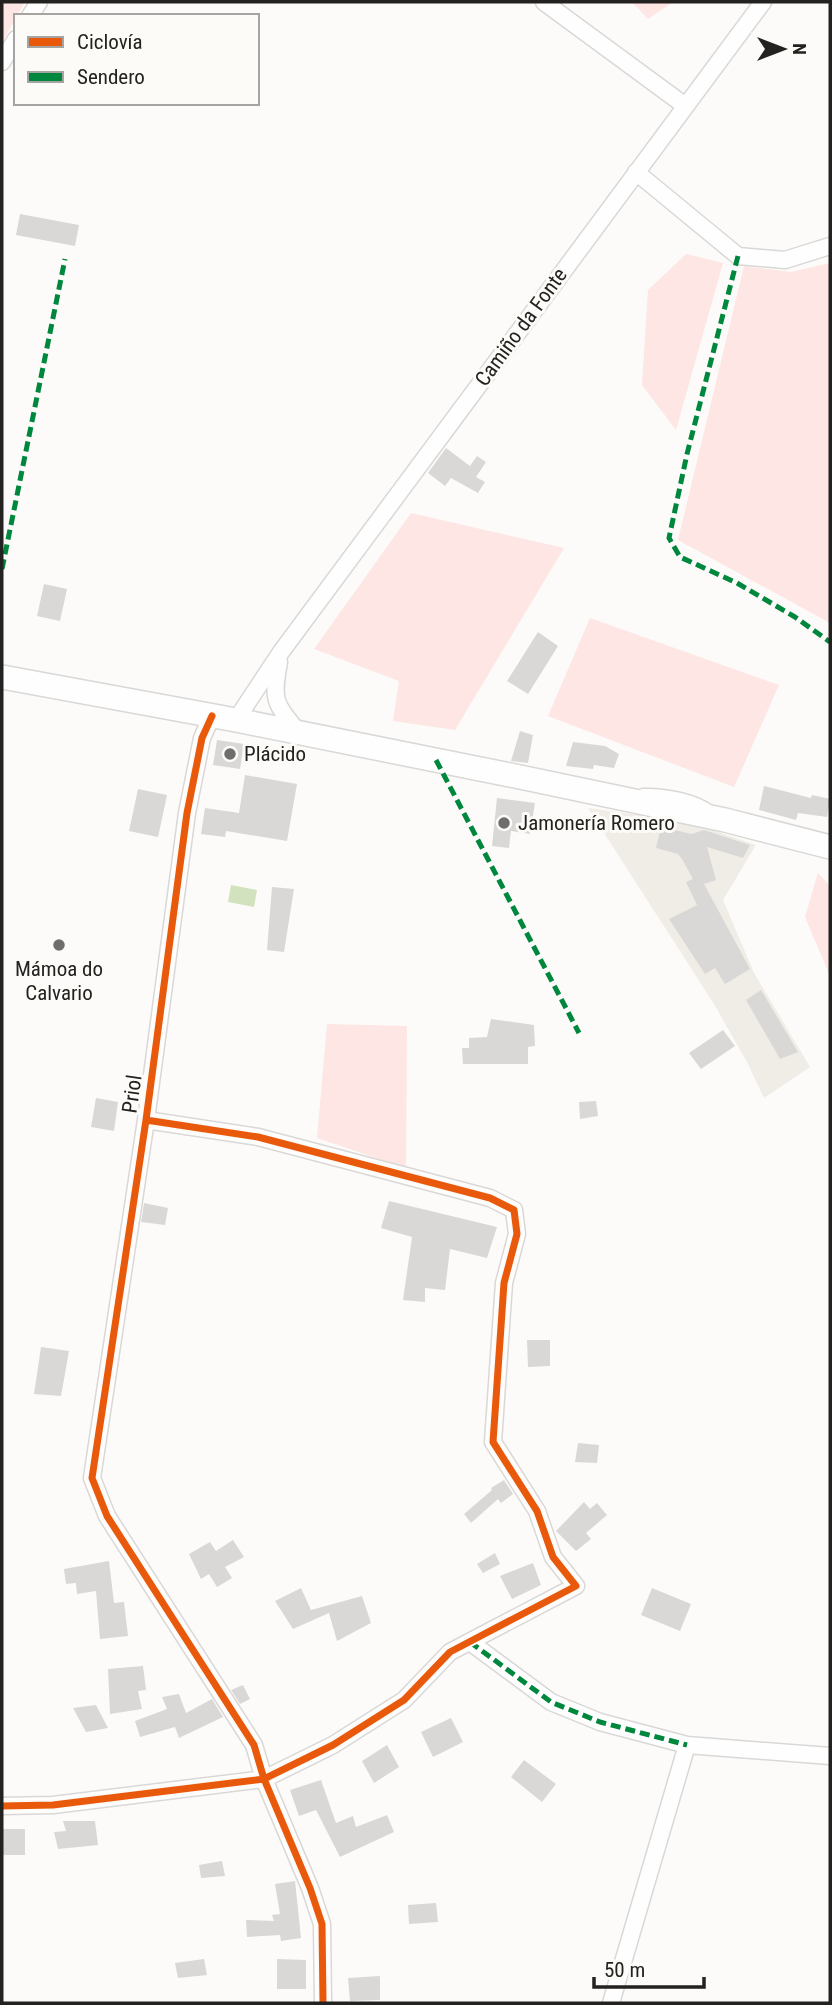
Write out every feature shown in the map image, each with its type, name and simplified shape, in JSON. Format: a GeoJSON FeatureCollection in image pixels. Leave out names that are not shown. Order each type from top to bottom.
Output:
{"type":"FeatureCollection","features":[{"type":"Feature","properties":{"kind":"main road"},"geometry":{"type":"LineString","coordinates":[[2,677],[245,722],[605,795],[725,820],[830,847]]}},
{"type":"Feature","properties":{"kind":"street"},"geometry":{"type":"LineString","coordinates":[[544,2],[684,106]]}},
{"type":"Feature","properties":{"kind":"street","name":"Camiño da Fonte"},"geometry":{"type":"LineString","coordinates":[[245,722],[281,652],[763,2]]}},
{"type":"Feature","properties":{"kind":"street"},"geometry":{"type":"LineString","coordinates":[[2,62],[14,42]]}},
{"type":"Feature","properties":{"kind":"street"},"geometry":{"type":"LineString","coordinates":[[636,172],[738,256],[785,260],[830,246]]}},
{"type":"Feature","properties":{"kind":"street"},"geometry":{"type":"LineString","coordinates":[[245,722],[268,710],[281,652]]}},
{"type":"Feature","properties":{"kind":"street"},"geometry":{"type":"LineString","coordinates":[[275,686],[277,707],[299,733]]}},
{"type":"Feature","properties":{"kind":"street","name":"Priol"},"geometry":{"type":"LineString","coordinates":[[212,716],[202,738],[187,813],[146,1120],[92,1478],[107,1516],[254,1745],[264,1779]]}},
{"type":"Feature","properties":{"kind":"street"},"geometry":{"type":"LineString","coordinates":[[2,1806],[53,1805],[264,1779],[333,1745],[404,1700],[450,1651],[576,1586],[553,1557],[537,1511],[493,1442],[504,1283],[517,1234],[514,1210],[490,1198],[258,1137],[146,1120]]}},
{"type":"Feature","properties":{"kind":"street"},"geometry":{"type":"LineString","coordinates":[[470,1642],[551,1702],[600,1721],[687,1745],[830,1756]]}},
{"type":"Feature","properties":{"kind":"street"},"geometry":{"type":"LineString","coordinates":[[611,2003],[687,1745]]}},
{"type":"Feature","properties":{"kind":"street"},"geometry":{"type":"LineString","coordinates":[[264,1779],[323,1924],[323,2003]]}},
{"type":"Feature","properties":{"kind":"shaded area"},"geometry":{"type":"Polygon","coordinates":[[[2,2],[25,2],[18,14],[14,14],[14,21],[2,42],[2,2]]]}},
{"type":"Feature","properties":{"kind":"shaded area"},"geometry":{"type":"Polygon","coordinates":[[[632,2],[673,2],[648,19],[632,2]]]}},
{"type":"Feature","properties":{"kind":"shaded area"},"geometry":{"type":"Polygon","coordinates":[[[686,254],[723,263],[676,430],[642,385],[648,290],[686,254]]]}},
{"type":"Feature","properties":{"kind":"shaded area"},"geometry":{"type":"Polygon","coordinates":[[[830,263],[830,623],[678,540],[744,266],[791,272],[830,263]]]}},
{"type":"Feature","properties":{"kind":"shaded area"},"geometry":{"type":"Polygon","coordinates":[[[411,513],[564,548],[455,730],[393,721],[399,681],[314,649],[411,513]]]}},
{"type":"Feature","properties":{"kind":"shaded area"},"geometry":{"type":"Polygon","coordinates":[[[590,618],[779,685],[734,787],[548,716],[590,618]]]}},
{"type":"Feature","properties":{"kind":"shaded area"},"geometry":{"type":"Polygon","coordinates":[[[588,808],[688,822],[756,845],[723,900],[754,973],[810,1067],[764,1098],[714,1004],[588,808]]]}},
{"type":"Feature","properties":{"kind":"shaded area"},"geometry":{"type":"Polygon","coordinates":[[[818,873],[830,886],[830,976],[805,917],[818,873]]]}},
{"type":"Feature","properties":{"kind":"shaded area"},"geometry":{"type":"Polygon","coordinates":[[[231,885],[257,890],[254,907],[228,902],[231,885]]]}},
{"type":"Feature","properties":{"kind":"shaded area"},"geometry":{"type":"Polygon","coordinates":[[[327,1024],[407,1026],[406,1168],[317,1138],[327,1024]]]}},
{"type":"Feature","properties":{"kind":"building"},"geometry":{"type":"Polygon","coordinates":[[[20,214],[79,225],[75,246],[16,235],[20,214]]]}},
{"type":"Feature","properties":{"kind":"building"},"geometry":{"type":"Polygon","coordinates":[[[446,448],[470,466],[477,456],[486,462],[476,477],[485,482],[478,493],[451,478],[445,486],[428,473],[446,448]]]}},
{"type":"Feature","properties":{"kind":"building"},"geometry":{"type":"Polygon","coordinates":[[[44,584],[67,589],[60,621],[37,616],[44,584]]]}},
{"type":"Feature","properties":{"kind":"building"},"geometry":{"type":"Polygon","coordinates":[[[538,632],[558,646],[528,694],[507,681],[538,632]]]}},
{"type":"Feature","properties":{"kind":"building"},"geometry":{"type":"Polygon","coordinates":[[[520,731],[533,735],[528,763],[511,761],[520,731]]]}},
{"type":"Feature","properties":{"kind":"building"},"geometry":{"type":"Polygon","coordinates":[[[217,740],[244,744],[240,769],[213,765],[217,740]]]}},
{"type":"Feature","properties":{"kind":"building"},"geometry":{"type":"Polygon","coordinates":[[[573,742],[605,746],[619,754],[614,768],[594,765],[593,769],[566,766],[573,742]]]}},
{"type":"Feature","properties":{"kind":"building"},"geometry":{"type":"Polygon","coordinates":[[[245,775],[297,784],[287,841],[226,831],[225,837],[201,834],[205,808],[239,813],[245,775]]]}},
{"type":"Feature","properties":{"kind":"building"},"geometry":{"type":"Polygon","coordinates":[[[764,786],[811,798],[812,795],[830,799],[827,817],[798,813],[796,820],[759,810],[764,786]]]}},
{"type":"Feature","properties":{"kind":"building"},"geometry":{"type":"Polygon","coordinates":[[[138,789],[167,795],[158,837],[129,831],[138,789]]]}},
{"type":"Feature","properties":{"kind":"building"},"geometry":{"type":"Polygon","coordinates":[[[497,798],[535,803],[530,834],[511,831],[509,848],[492,846],[497,798]]]}},
{"type":"Feature","properties":{"kind":"building"},"geometry":{"type":"Polygon","coordinates":[[[661,827],[692,834],[704,830],[750,845],[743,858],[707,847],[716,880],[704,884],[750,969],[725,984],[715,968],[705,974],[669,919],[697,905],[686,882],[693,879],[682,859],[678,854],[656,848],[661,827]]]}},
{"type":"Feature","properties":{"kind":"building"},"geometry":{"type":"Polygon","coordinates":[[[272,887],[294,889],[284,952],[267,950],[272,887]]]}},
{"type":"Feature","properties":{"kind":"building"},"geometry":{"type":"Polygon","coordinates":[[[761,990],[798,1052],[780,1059],[746,1000],[761,990]]]}},
{"type":"Feature","properties":{"kind":"building"},"geometry":{"type":"Polygon","coordinates":[[[491,1019],[534,1025],[535,1046],[528,1047],[528,1064],[463,1064],[462,1048],[469,1048],[469,1038],[487,1037],[491,1019]]]}},
{"type":"Feature","properties":{"kind":"building"},"geometry":{"type":"Polygon","coordinates":[[[723,1030],[735,1046],[701,1069],[689,1053],[723,1030]]]}},
{"type":"Feature","properties":{"kind":"building"},"geometry":{"type":"Polygon","coordinates":[[[96,1098],[118,1102],[114,1131],[91,1127],[96,1098]]]}},
{"type":"Feature","properties":{"kind":"building"},"geometry":{"type":"Polygon","coordinates":[[[596,1101],[598,1116],[580,1119],[579,1102],[596,1101]]]}},
{"type":"Feature","properties":{"kind":"building"},"geometry":{"type":"Polygon","coordinates":[[[389,1201],[497,1227],[487,1258],[450,1249],[445,1290],[425,1288],[425,1302],[403,1300],[412,1237],[381,1228],[389,1201]]]}},
{"type":"Feature","properties":{"kind":"building"},"geometry":{"type":"Polygon","coordinates":[[[144,1203],[168,1208],[165,1225],[141,1222],[144,1203]]]}},
{"type":"Feature","properties":{"kind":"building"},"geometry":{"type":"Polygon","coordinates":[[[527,1340],[550,1340],[550,1366],[528,1367],[527,1340]]]}},
{"type":"Feature","properties":{"kind":"building"},"geometry":{"type":"Polygon","coordinates":[[[41,1347],[69,1351],[61,1396],[34,1394],[41,1347]]]}},
{"type":"Feature","properties":{"kind":"building"},"geometry":{"type":"Polygon","coordinates":[[[578,1443],[599,1445],[597,1463],[575,1462],[578,1443]]]}},
{"type":"Feature","properties":{"kind":"building"},"geometry":{"type":"Polygon","coordinates":[[[504,1480],[513,1494],[501,1503],[498,1499],[471,1523],[464,1514],[492,1490],[491,1488],[504,1480]]]}},
{"type":"Feature","properties":{"kind":"building"},"geometry":{"type":"Polygon","coordinates":[[[584,1502],[590,1509],[597,1503],[607,1515],[586,1533],[591,1539],[576,1551],[556,1531],[584,1502]]]}},
{"type":"Feature","properties":{"kind":"building"},"geometry":{"type":"Polygon","coordinates":[[[233,1540],[244,1557],[225,1567],[232,1578],[217,1587],[209,1574],[201,1579],[189,1554],[210,1542],[216,1551],[233,1540]]]}},
{"type":"Feature","properties":{"kind":"building"},"geometry":{"type":"Polygon","coordinates":[[[495,1553],[500,1564],[483,1573],[477,1564],[495,1553]]]}},
{"type":"Feature","properties":{"kind":"building"},"geometry":{"type":"Polygon","coordinates":[[[109,1561],[114,1603],[124,1602],[128,1636],[100,1639],[96,1591],[77,1594],[76,1583],[66,1584],[64,1569],[109,1561]]]}},
{"type":"Feature","properties":{"kind":"building"},"geometry":{"type":"Polygon","coordinates":[[[533,1563],[541,1585],[512,1599],[500,1576],[533,1563]]]}},
{"type":"Feature","properties":{"kind":"building"},"geometry":{"type":"Polygon","coordinates":[[[301,1588],[311,1610],[362,1596],[371,1623],[337,1641],[329,1613],[293,1629],[275,1601],[301,1588]]]}},
{"type":"Feature","properties":{"kind":"building"},"geometry":{"type":"Polygon","coordinates":[[[652,1588],[691,1604],[680,1631],[641,1615],[652,1588]]]}},
{"type":"Feature","properties":{"kind":"building"},"geometry":{"type":"Polygon","coordinates":[[[143,1666],[146,1690],[138,1691],[142,1709],[110,1714],[108,1669],[143,1666]]]}},
{"type":"Feature","properties":{"kind":"building"},"geometry":{"type":"Polygon","coordinates":[[[243,1685],[250,1699],[240,1704],[231,1690],[243,1685]]]}},
{"type":"Feature","properties":{"kind":"building"},"geometry":{"type":"Polygon","coordinates":[[[179,1694],[186,1713],[212,1699],[223,1717],[179,1738],[175,1727],[140,1737],[135,1721],[167,1709],[162,1697],[179,1694]]]}},
{"type":"Feature","properties":{"kind":"building"},"geometry":{"type":"Polygon","coordinates":[[[96,1705],[108,1728],[86,1732],[73,1708],[96,1705]]]}},
{"type":"Feature","properties":{"kind":"building"},"geometry":{"type":"Polygon","coordinates":[[[451,1718],[463,1742],[433,1757],[421,1732],[451,1718]]]}},
{"type":"Feature","properties":{"kind":"building"},"geometry":{"type":"Polygon","coordinates":[[[387,1745],[399,1767],[374,1783],[362,1761],[387,1745]]]}},
{"type":"Feature","properties":{"kind":"building"},"geometry":{"type":"Polygon","coordinates":[[[524,1760],[556,1784],[542,1802],[511,1777],[524,1760]]]}},
{"type":"Feature","properties":{"kind":"building"},"geometry":{"type":"Polygon","coordinates":[[[321,1780],[336,1823],[353,1816],[356,1827],[387,1815],[394,1832],[340,1857],[316,1810],[299,1816],[290,1790],[321,1780]]]}},
{"type":"Feature","properties":{"kind":"building"},"geometry":{"type":"Polygon","coordinates":[[[63,1821],[95,1821],[98,1845],[58,1849],[54,1832],[66,1831],[63,1821]]]}},
{"type":"Feature","properties":{"kind":"building"},"geometry":{"type":"Polygon","coordinates":[[[2,1829],[25,1829],[25,1855],[2,1855],[2,1829]]]}},
{"type":"Feature","properties":{"kind":"building"},"geometry":{"type":"Polygon","coordinates":[[[222,1861],[225,1876],[201,1878],[199,1865],[222,1861]]]}},
{"type":"Feature","properties":{"kind":"building"},"geometry":{"type":"Polygon","coordinates":[[[295,1881],[301,1938],[281,1941],[280,1935],[247,1937],[246,1920],[274,1921],[272,1915],[280,1914],[275,1884],[295,1881]]]}},
{"type":"Feature","properties":{"kind":"building"},"geometry":{"type":"Polygon","coordinates":[[[436,1903],[438,1922],[409,1924],[408,1905],[436,1903]]]}},
{"type":"Feature","properties":{"kind":"building"},"geometry":{"type":"Polygon","coordinates":[[[204,1959],[207,1975],[178,1978],[175,1963],[204,1959]]]}},
{"type":"Feature","properties":{"kind":"building"},"geometry":{"type":"Polygon","coordinates":[[[277,1959],[306,1960],[306,1989],[277,1989],[277,1959]]]}},
{"type":"Feature","properties":{"kind":"building"},"geometry":{"type":"Polygon","coordinates":[[[380,1976],[380,2000],[350,2001],[348,1978],[380,1976]]]}},
{"type":"Feature","properties":{"kind":"marked path"},"geometry":{"type":"LineString","coordinates":[[738,256],[687,454],[669,538],[680,557],[737,583],[795,617],[830,642]]}},
{"type":"Feature","properties":{"kind":"marked path"},"geometry":{"type":"LineString","coordinates":[[2,569],[65,259]]}},
{"type":"Feature","properties":{"kind":"marked path"},"geometry":{"type":"LineString","coordinates":[[436,760],[579,1033]]}},
{"type":"Feature","properties":{"kind":"marked path"},"geometry":{"type":"LineString","coordinates":[[470,1642],[551,1702],[600,1722],[687,1745]]}},
{"type":"Feature","properties":{"kind":"cycle path"},"geometry":{"type":"LineString","coordinates":[[212,716],[202,738],[187,813],[146,1120],[92,1478],[107,1516],[254,1745],[264,1779],[310,1888],[322,1924],[323,2003]]}},
{"type":"Feature","properties":{"kind":"cycle path"},"geometry":{"type":"LineString","coordinates":[[2,1806],[53,1805],[264,1779],[333,1745],[404,1700],[450,1652],[576,1586],[553,1557],[537,1511],[493,1442],[504,1283],[517,1234],[514,1210],[490,1198],[258,1137],[146,1120]]}},
{"type":"Feature","properties":{"kind":"place","name":"Plácido"},"geometry":{"type":"Point","coordinates":[230,754]}},
{"type":"Feature","properties":{"kind":"place","name":"Jamonería Romero"},"geometry":{"type":"Point","coordinates":[504,823]}},
{"type":"Feature","properties":{"kind":"place","name":"Mámoa do Calvario"},"geometry":{"type":"Point","coordinates":[59,945]}}]}
